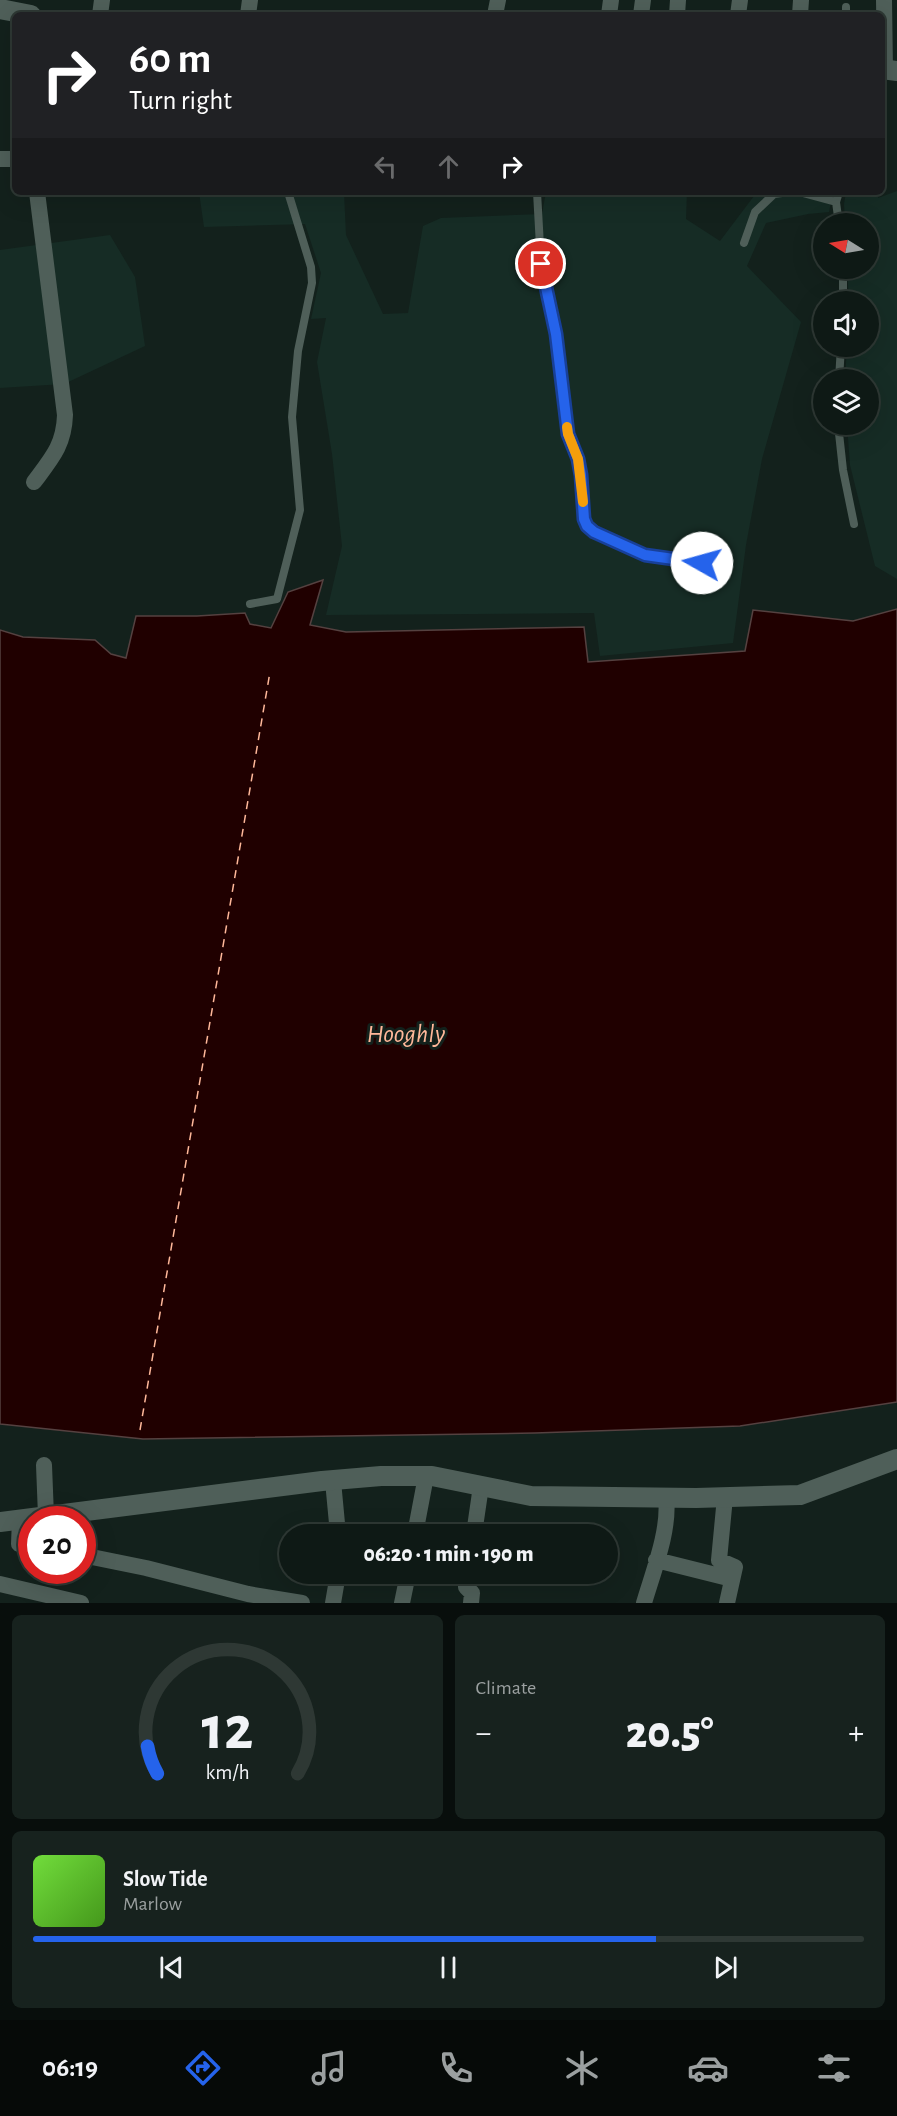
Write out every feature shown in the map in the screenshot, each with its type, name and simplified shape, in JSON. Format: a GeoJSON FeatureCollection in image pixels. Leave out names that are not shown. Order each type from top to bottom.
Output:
{"type":"FeatureCollection","features":[{"type":"Feature","properties":{"kind":"street"},"geometry":{"type":"LineString","coordinates":[[0,9],[25,9]]}},
{"type":"Feature","properties":{"kind":"street"},"geometry":{"type":"LineString","coordinates":[[885,18],[888,70]]}},
{"type":"Feature","properties":{"kind":"street"},"geometry":{"type":"LineString","coordinates":[[34,482],[58,449],[64,431],[65,415],[37,195]]}},
{"type":"Feature","properties":{"kind":"street"},"geometry":{"type":"LineString","coordinates":[[96,1510],[310,1482],[381,1476],[426,1476],[531,1496],[666,1498],[800,1495],[897,1459]]}},
{"type":"Feature","properties":{"kind":"street"},"geometry":{"type":"LineString","coordinates":[[44,1465],[46,1506]]}},
{"type":"Feature","properties":{"kind":"street"},"geometry":{"type":"LineString","coordinates":[[417,1524],[426,1476]]}},
{"type":"Feature","properties":{"kind":"street"},"geometry":{"type":"LineString","coordinates":[[333,1481],[338,1524]]}},
{"type":"Feature","properties":{"kind":"street"},"geometry":{"type":"LineString","coordinates":[[475,1524],[481,1486]]}},
{"type":"Feature","properties":{"kind":"street"},"geometry":{"type":"LineString","coordinates":[[725,1497],[719,1560],[735,1566],[727,1603]]}},
{"type":"Feature","properties":{"kind":"street"},"geometry":{"type":"LineString","coordinates":[[644,1603],[667,1510],[666,1498]]}},
{"type":"Feature","properties":{"kind":"street"},"geometry":{"type":"LineString","coordinates":[[0,1522],[18,1519]]}},
{"type":"Feature","properties":{"kind":"street"},"geometry":{"type":"LineString","coordinates":[[96,1558],[248,1594],[302,1603]]}},
{"type":"Feature","properties":{"kind":"street"},"geometry":{"type":"LineString","coordinates":[[656,1560],[732,1578]]}},
{"type":"Feature","properties":{"kind":"street"},"geometry":{"type":"LineString","coordinates":[[0,1584],[81,1603]]}},
{"type":"Feature","properties":{"kind":"street"},"geometry":{"type":"LineString","coordinates":[[333,1603],[336,1584]]}},
{"type":"Feature","properties":{"kind":"street"},"geometry":{"type":"LineString","coordinates":[[402,1603],[406,1584]]}},
{"type":"Feature","properties":{"kind":"street"},"geometry":{"type":"LineString","coordinates":[[466,1584],[466,1587],[472,1593],[471,1603]]}},
{"type":"Feature","properties":{"kind":"lane"},"geometry":{"type":"LineString","coordinates":[[250,604],[277,599],[300,510],[292,417],[298,351],[312,283],[311,267],[289,195]]}},
{"type":"Feature","properties":{"kind":"lane"},"geometry":{"type":"LineString","coordinates":[[537,195],[541,264],[556,334],[568,434],[578,459],[581,475],[584,519],[587,526],[594,532],[645,555],[702,563]]}},
{"type":"Feature","properties":{"kind":"lane"},"geometry":{"type":"LineString","coordinates":[[744,243],[755,212],[773,195]]}},
{"type":"Feature","properties":{"kind":"lane"},"geometry":{"type":"LineString","coordinates":[[810,195],[836,202]]}},
{"type":"Feature","properties":{"kind":"lane"},"geometry":{"type":"LineString","coordinates":[[837,213],[838,195]]}},
{"type":"Feature","properties":{"kind":"lane"},"geometry":{"type":"LineString","coordinates":[[839,435],[843,470],[854,524]]}},
{"type":"Feature","properties":{"kind":"shaded area"},"geometry":{"type":"Polygon","coordinates":[[[897,191],[897,579],[875,566],[850,465],[848,435],[879,435],[879,369],[846,369],[846,357],[879,357],[879,291],[848,291],[848,279],[879,279],[879,213],[844,213],[844,204],[846,195],[878,195],[878,198],[897,191]]]}},
{"type":"Feature","properties":{"kind":"shaded area"},"geometry":{"type":"Polygon","coordinates":[[[199,195],[344,195],[346,235],[383,314],[408,313],[423,226],[441,218],[542,214],[545,195],[687,195],[686,219],[720,241],[754,196],[832,195],[829,212],[766,223],[747,266],[801,322],[762,459],[746,545],[733,643],[600,656],[594,613],[326,615],[342,546],[332,454],[317,362],[326,318],[311,319],[321,273],[305,224],[204,227],[199,195]]]}},
{"type":"Feature","properties":{"kind":"shaded area"},"geometry":{"type":"Polygon","coordinates":[[[110,235],[135,277],[145,346],[64,384],[0,388],[0,250],[110,235]]]}},
{"type":"Feature","properties":{"kind":"water","name":"Hooghly"},"geometry":{"type":"Polygon","coordinates":[[[323,580],[310,625],[346,632],[584,627],[588,662],[745,651],[753,610],[853,621],[897,609],[897,1402],[740,1426],[535,1433],[143,1439],[0,1424],[0,630],[23,637],[95,640],[111,654],[126,658],[136,616],[245,613],[250,624],[271,628],[288,592],[323,580]]]}},
{"type":"Feature","properties":{"kind":"ferry route"},"geometry":{"type":"LineString","coordinates":[[140,1430],[270,672]]}},
{"type":"Feature","properties":{"kind":"slow traffic"},"geometry":{"type":"LineString","coordinates":[[567,427],[578,459],[583,502]]}},
{"type":"Feature","properties":{"kind":"route"},"geometry":{"type":"LineString","coordinates":[[541,264],[556,334],[568,434],[578,459],[581,475],[584,519],[587,526],[594,532],[645,555],[702,563]]}}]}
